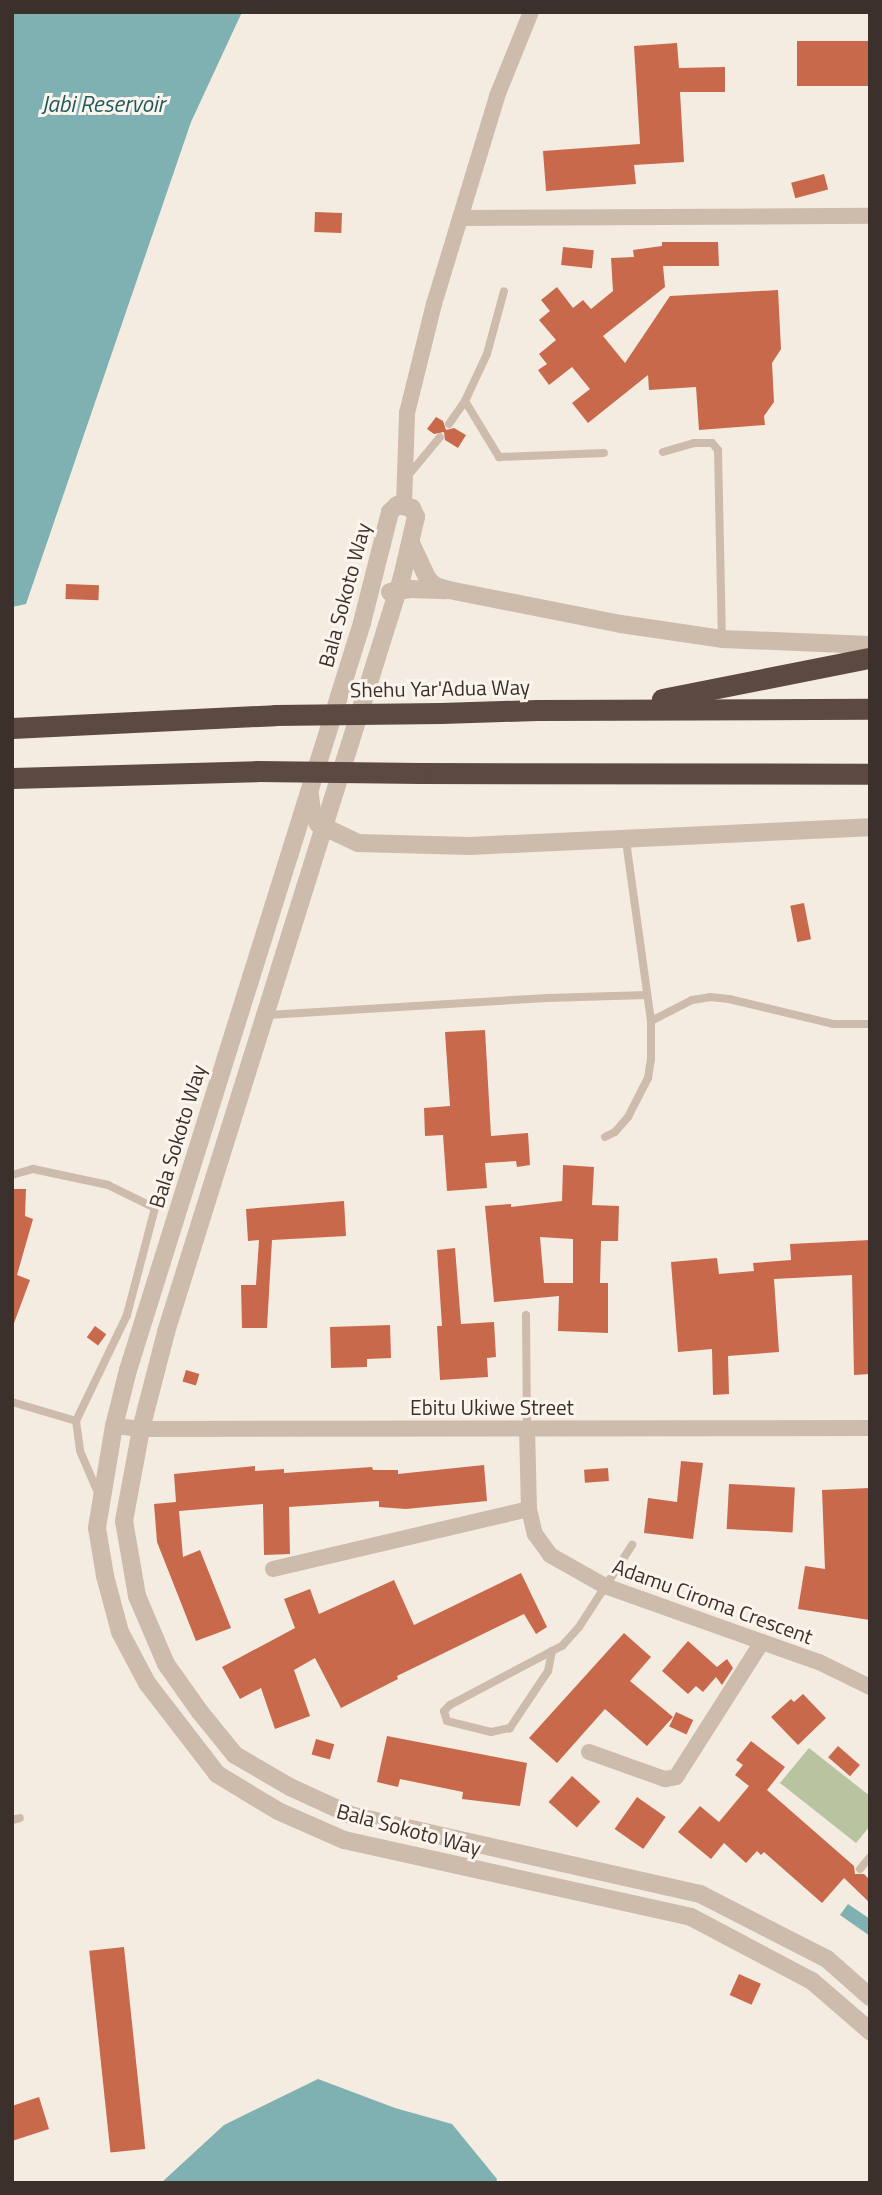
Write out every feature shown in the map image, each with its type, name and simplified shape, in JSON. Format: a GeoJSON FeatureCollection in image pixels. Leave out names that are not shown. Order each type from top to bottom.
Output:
{"type":"FeatureCollection","features":[{"type":"Feature","properties":{"kind":"highway"},"geometry":{"type":"LineString","coordinates":[[537,710],[670,698],[870,658]]}},
{"type":"Feature","properties":{"kind":"highway","name":"Shehu Yar'Adua Way"},"geometry":{"type":"LineString","coordinates":[[12,728],[275,715],[537,710],[870,709]]}},
{"type":"Feature","properties":{"kind":"highway"},"geometry":{"type":"LineString","coordinates":[[12,778],[257,771],[870,774]]}},
{"type":"Feature","properties":{"kind":"highway"},"geometry":{"type":"LineString","coordinates":[[735,774],[870,782]]}},
{"type":"Feature","properties":{"kind":"street"},"geometry":{"type":"LineString","coordinates":[[404,505],[407,413],[496,96],[531,12]]}},
{"type":"Feature","properties":{"kind":"street"},"geometry":{"type":"LineString","coordinates":[[460,218],[870,216]]}},
{"type":"Feature","properties":{"kind":"street","name":"Bala Sokoto Way"},"geometry":{"type":"LineString","coordinates":[[870,1997],[827,1959],[700,1894],[353,1816],[290,1787],[234,1755],[166,1664],[137,1596],[124,1521],[141,1429],[166,1332],[268,1015],[398,590],[416,517],[412,508],[397,505],[390,512],[362,623],[128,1370],[114,1426],[97,1528],[105,1576],[120,1632],[147,1683],[217,1774],[278,1811],[344,1840],[691,1917],[812,1981],[870,2031]]}},
{"type":"Feature","properties":{"kind":"street"},"geometry":{"type":"LineString","coordinates":[[411,543],[428,579],[435,586],[449,590],[621,624],[722,639],[870,645]]}},
{"type":"Feature","properties":{"kind":"street"},"geometry":{"type":"LineString","coordinates":[[362,623],[370,606],[398,590],[449,590]]}},
{"type":"Feature","properties":{"kind":"street"},"geometry":{"type":"LineString","coordinates":[[310,788],[312,811],[325,830],[358,843]]}},
{"type":"Feature","properties":{"kind":"street"},"geometry":{"type":"LineString","coordinates":[[313,863],[326,852],[358,843],[470,846],[870,827]]}},
{"type":"Feature","properties":{"kind":"street","name":"Ebitu Ukiwe Street"},"geometry":{"type":"LineString","coordinates":[[114,1426],[141,1429],[870,1428]]}},
{"type":"Feature","properties":{"kind":"street","name":"Adamu Ciroma Crescent"},"geometry":{"type":"LineString","coordinates":[[527,1428],[529,1509],[535,1534],[550,1555],[605,1586],[819,1662],[870,1687]]}},
{"type":"Feature","properties":{"kind":"street"},"geometry":{"type":"LineString","coordinates":[[273,1569],[529,1509]]}},
{"type":"Feature","properties":{"kind":"street"},"geometry":{"type":"LineString","coordinates":[[589,1752],[665,1779],[676,1777],[762,1642]]}},
{"type":"Feature","properties":{"kind":"lane"},"geometry":{"type":"LineString","coordinates":[[449,424],[465,401],[487,354],[504,291]]}},
{"type":"Feature","properties":{"kind":"lane"},"geometry":{"type":"LineString","coordinates":[[465,401],[499,457],[604,453]]}},
{"type":"Feature","properties":{"kind":"lane"},"geometry":{"type":"LineString","coordinates":[[404,480],[440,437]]}},
{"type":"Feature","properties":{"kind":"lane"},"geometry":{"type":"LineString","coordinates":[[663,452],[694,443],[712,443],[718,450],[722,639]]}},
{"type":"Feature","properties":{"kind":"lane"},"geometry":{"type":"LineString","coordinates":[[605,1137],[615,1132],[628,1117],[648,1078],[651,1021],[626,838]]}},
{"type":"Feature","properties":{"kind":"lane"},"geometry":{"type":"LineString","coordinates":[[268,1015],[547,998],[648,995]]}},
{"type":"Feature","properties":{"kind":"lane"},"geometry":{"type":"LineString","coordinates":[[651,1021],[692,1000],[710,997],[729,999],[833,1024],[870,1024]]}},
{"type":"Feature","properties":{"kind":"lane"},"geometry":{"type":"LineString","coordinates":[[12,1175],[33,1169],[108,1185],[155,1208],[177,1212]]}},
{"type":"Feature","properties":{"kind":"lane"},"geometry":{"type":"LineString","coordinates":[[102,1501],[80,1451],[76,1421],[127,1315],[155,1208]]}},
{"type":"Feature","properties":{"kind":"lane"},"geometry":{"type":"LineString","coordinates":[[526,1315],[527,1428]]}},
{"type":"Feature","properties":{"kind":"lane"},"geometry":{"type":"LineString","coordinates":[[12,1402],[76,1421]]}},
{"type":"Feature","properties":{"kind":"lane"},"geometry":{"type":"LineString","coordinates":[[552,1651],[548,1671],[510,1728],[491,1732],[447,1721],[444,1711],[450,1705],[552,1651],[572,1637],[632,1545]]}},
{"type":"Feature","properties":{"kind":"lane"},"geometry":{"type":"LineString","coordinates":[[860,1869],[870,1857]]}},
{"type":"Feature","properties":{"kind":"green space"},"geometry":{"type":"Polygon","coordinates":[[[809,1748],[870,1796],[870,1826],[856,1843],[780,1783],[809,1748]]]}},
{"type":"Feature","properties":{"kind":"water","name":"Jabi Reservoir"},"geometry":{"type":"Polygon","coordinates":[[[12,12],[242,12],[191,122],[26,604],[12,607],[12,12]]]}},
{"type":"Feature","properties":{"kind":"water"},"geometry":{"type":"Polygon","coordinates":[[[848,1904],[870,1919],[870,1936],[840,1915],[848,1904]]]}},
{"type":"Feature","properties":{"kind":"water"},"geometry":{"type":"Polygon","coordinates":[[[318,2079],[395,2108],[452,2124],[497,2179],[496,2183],[161,2183],[224,2125],[318,2079]]]}},
{"type":"Feature","properties":{"kind":"building"},"geometry":{"type":"Polygon","coordinates":[[[797,41],[870,41],[870,86],[797,86],[797,41]]]}},
{"type":"Feature","properties":{"kind":"building"},"geometry":{"type":"Polygon","coordinates":[[[677,43],[679,68],[725,67],[725,92],[680,92],[684,162],[634,165],[636,184],[546,191],[543,151],[640,144],[634,46],[677,43]]]}},
{"type":"Feature","properties":{"kind":"building"},"geometry":{"type":"Polygon","coordinates":[[[824,174],[828,189],[795,198],[791,183],[824,174]]]}},
{"type":"Feature","properties":{"kind":"building"},"geometry":{"type":"Polygon","coordinates":[[[315,212],[342,213],[341,233],[314,232],[315,212]]]}},
{"type":"Feature","properties":{"kind":"building"},"geometry":{"type":"Polygon","coordinates":[[[662,242],[718,242],[719,266],[663,266],[665,287],[603,336],[625,363],[670,296],[778,290],[781,349],[772,363],[774,402],[764,416],[765,425],[699,430],[696,387],[649,390],[648,375],[588,423],[572,403],[590,389],[572,367],[549,385],[538,370],[547,364],[539,354],[556,340],[539,320],[550,311],[541,300],[557,287],[573,308],[583,300],[591,309],[613,291],[611,258],[634,257],[633,250],[662,246],[662,242]]]}},
{"type":"Feature","properties":{"kind":"building"},"geometry":{"type":"Polygon","coordinates":[[[563,247],[594,250],[592,268],[561,265],[563,247]]]}},
{"type":"Feature","properties":{"kind":"building"},"geometry":{"type":"Polygon","coordinates":[[[436,417],[443,421],[446,430],[454,428],[466,435],[458,448],[445,440],[444,432],[434,434],[427,429],[436,417]]]}},
{"type":"Feature","properties":{"kind":"building"},"geometry":{"type":"Polygon","coordinates":[[[66,584],[99,585],[98,600],[65,599],[66,584]]]}},
{"type":"Feature","properties":{"kind":"building"},"geometry":{"type":"Polygon","coordinates":[[[804,903],[811,939],[797,942],[790,906],[804,903]]]}},
{"type":"Feature","properties":{"kind":"building"},"geometry":{"type":"Polygon","coordinates":[[[485,1030],[491,1136],[528,1133],[530,1165],[517,1167],[516,1161],[485,1163],[487,1188],[447,1191],[443,1135],[425,1136],[424,1108],[450,1106],[445,1032],[485,1030]]]}},
{"type":"Feature","properties":{"kind":"building"},"geometry":{"type":"Polygon","coordinates":[[[563,1165],[594,1167],[592,1205],[619,1206],[618,1241],[601,1241],[600,1283],[608,1283],[608,1333],[558,1331],[559,1296],[494,1302],[485,1206],[511,1204],[511,1207],[562,1201],[563,1165]],[[540,1237],[544,1283],[573,1283],[573,1239],[540,1237]]]}},
{"type":"Feature","properties":{"kind":"building"},"geometry":{"type":"Polygon","coordinates":[[[12,1189],[26,1189],[25,1216],[33,1219],[17,1275],[30,1280],[14,1323],[12,1189]]]}},
{"type":"Feature","properties":{"kind":"building"},"geometry":{"type":"Polygon","coordinates":[[[344,1201],[346,1236],[272,1240],[267,1328],[242,1328],[241,1285],[256,1285],[259,1240],[248,1241],[246,1209],[344,1201]]]}},
{"type":"Feature","properties":{"kind":"building"},"geometry":{"type":"Polygon","coordinates":[[[870,1240],[870,1374],[854,1375],[852,1275],[774,1279],[779,1352],[728,1356],[729,1394],[713,1395],[712,1349],[678,1352],[671,1262],[717,1258],[719,1274],[754,1271],[753,1263],[791,1260],[790,1244],[870,1240]]]}},
{"type":"Feature","properties":{"kind":"building"},"geometry":{"type":"Polygon","coordinates":[[[455,1248],[461,1324],[494,1322],[496,1357],[487,1358],[488,1377],[440,1380],[437,1326],[442,1326],[437,1250],[455,1248]]]}},
{"type":"Feature","properties":{"kind":"building"},"geometry":{"type":"Polygon","coordinates":[[[390,1325],[391,1358],[367,1359],[367,1367],[331,1368],[330,1327],[390,1325]]]}},
{"type":"Feature","properties":{"kind":"building"},"geometry":{"type":"Polygon","coordinates":[[[95,1326],[106,1334],[98,1346],[87,1337],[95,1326]]]}},
{"type":"Feature","properties":{"kind":"building"},"geometry":{"type":"Polygon","coordinates":[[[186,1370],[199,1374],[196,1386],[182,1381],[186,1370]]]}},
{"type":"Feature","properties":{"kind":"building"},"geometry":{"type":"Polygon","coordinates":[[[681,1461],[703,1463],[693,1539],[644,1533],[648,1498],[677,1502],[681,1461]]]}},
{"type":"Feature","properties":{"kind":"building"},"geometry":{"type":"Polygon","coordinates":[[[484,1465],[487,1501],[406,1509],[379,1507],[379,1501],[289,1507],[290,1554],[264,1555],[263,1504],[179,1511],[183,1557],[200,1550],[231,1628],[196,1641],[157,1542],[154,1504],[176,1502],[174,1474],[255,1466],[255,1471],[284,1469],[284,1473],[372,1467],[373,1470],[398,1470],[398,1474],[484,1465]]]}},
{"type":"Feature","properties":{"kind":"building"},"geometry":{"type":"Polygon","coordinates":[[[608,1468],[609,1481],[585,1483],[584,1470],[608,1468]]]}},
{"type":"Feature","properties":{"kind":"building"},"geometry":{"type":"Polygon","coordinates":[[[729,1484],[795,1487],[793,1532],[727,1529],[729,1484]]]}},
{"type":"Feature","properties":{"kind":"building"},"geometry":{"type":"Polygon","coordinates":[[[870,1488],[870,1620],[798,1609],[805,1566],[825,1569],[822,1490],[870,1488]]]}},
{"type":"Feature","properties":{"kind":"building"},"geometry":{"type":"Polygon","coordinates":[[[521,1573],[547,1627],[536,1634],[524,1614],[397,1676],[398,1679],[341,1708],[315,1658],[294,1670],[310,1716],[275,1729],[261,1688],[240,1699],[222,1667],[295,1628],[284,1599],[310,1589],[319,1614],[394,1580],[414,1625],[521,1573]]]}},
{"type":"Feature","properties":{"kind":"building"},"geometry":{"type":"Polygon","coordinates":[[[624,1633],[651,1657],[630,1681],[673,1717],[647,1746],[605,1709],[557,1763],[529,1738],[624,1633]]]}},
{"type":"Feature","properties":{"kind":"building"},"geometry":{"type":"Polygon","coordinates":[[[688,1641],[717,1667],[727,1659],[733,1668],[722,1685],[716,1677],[703,1692],[696,1686],[688,1694],[662,1671],[688,1641]]]}},
{"type":"Feature","properties":{"kind":"building"},"geometry":{"type":"Polygon","coordinates":[[[803,1694],[826,1718],[798,1745],[771,1717],[791,1699],[794,1702],[803,1694]]]}},
{"type":"Feature","properties":{"kind":"building"},"geometry":{"type":"Polygon","coordinates":[[[676,1712],[693,1720],[686,1735],[669,1727],[676,1712]]]}},
{"type":"Feature","properties":{"kind":"building"},"geometry":{"type":"Polygon","coordinates":[[[387,1736],[527,1763],[520,1806],[462,1799],[463,1792],[400,1779],[398,1787],[377,1782],[387,1736]]]}},
{"type":"Feature","properties":{"kind":"building"},"geometry":{"type":"Polygon","coordinates":[[[316,1739],[334,1744],[330,1760],[312,1754],[316,1739]]]}},
{"type":"Feature","properties":{"kind":"building"},"geometry":{"type":"Polygon","coordinates":[[[751,1741],[785,1767],[767,1790],[854,1866],[855,1874],[864,1874],[870,1880],[870,1903],[844,1878],[822,1903],[764,1852],[761,1855],[757,1851],[746,1863],[724,1843],[711,1859],[678,1832],[700,1806],[719,1822],[749,1786],[735,1775],[743,1765],[736,1760],[751,1741]]]}},
{"type":"Feature","properties":{"kind":"building"},"geometry":{"type":"Polygon","coordinates":[[[838,1746],[860,1765],[850,1776],[828,1757],[838,1746]]]}},
{"type":"Feature","properties":{"kind":"building"},"geometry":{"type":"Polygon","coordinates":[[[572,1776],[600,1801],[577,1827],[549,1802],[572,1776]]]}},
{"type":"Feature","properties":{"kind":"building"},"geometry":{"type":"Polygon","coordinates":[[[637,1797],[666,1817],[643,1849],[615,1829],[637,1797]]]}},
{"type":"Feature","properties":{"kind":"building"},"geometry":{"type":"Polygon","coordinates":[[[124,1947],[145,2149],[110,2153],[89,1951],[124,1947]]]}},
{"type":"Feature","properties":{"kind":"building"},"geometry":{"type":"Polygon","coordinates":[[[739,1974],[761,1984],[752,2005],[730,1995],[739,1974]]]}},
{"type":"Feature","properties":{"kind":"building"},"geometry":{"type":"Polygon","coordinates":[[[39,2097],[49,2129],[12,2141],[12,2106],[39,2097]]]}}]}
